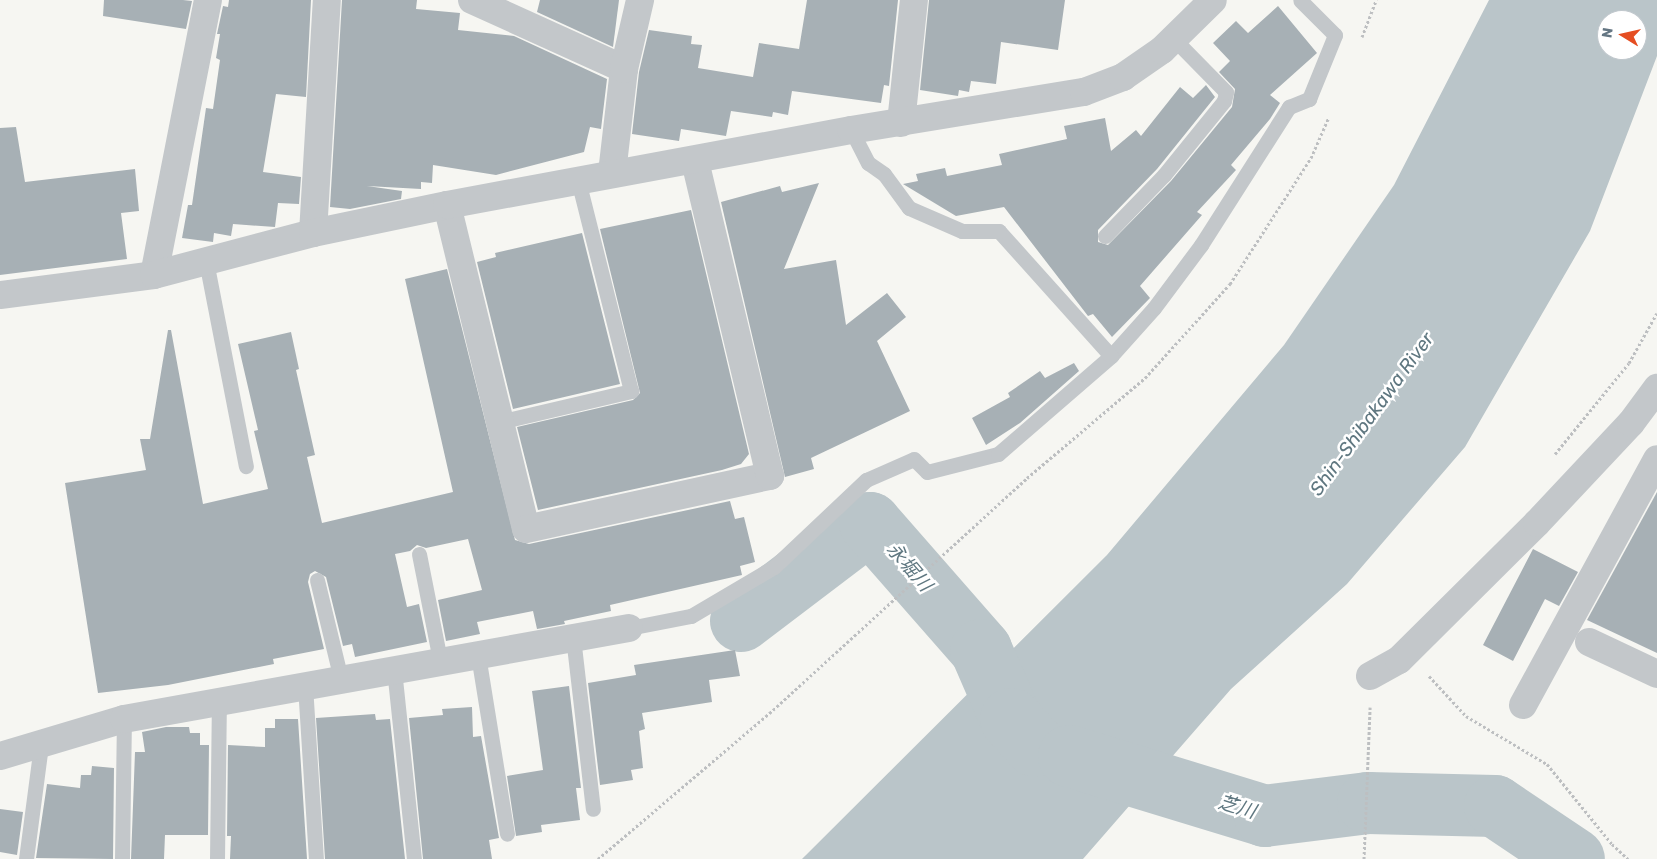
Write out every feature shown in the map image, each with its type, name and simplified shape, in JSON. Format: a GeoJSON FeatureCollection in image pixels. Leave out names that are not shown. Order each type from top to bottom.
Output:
{"type":"FeatureCollection","features":[{"type":"Feature","properties":{"kind":"street"},"geometry":{"type":"LineString","coordinates":[[154,274],[208,0]]}},
{"type":"Feature","properties":{"kind":"street"},"geometry":{"type":"LineString","coordinates":[[313,233],[327,0]]}},
{"type":"Feature","properties":{"kind":"street"},"geometry":{"type":"LineString","coordinates":[[472,0],[624,69]]}},
{"type":"Feature","properties":{"kind":"street"},"geometry":{"type":"LineString","coordinates":[[612,173],[624,69],[640,0]]}},
{"type":"Feature","properties":{"kind":"street"},"geometry":{"type":"LineString","coordinates":[[901,123],[914,0]]}},
{"type":"Feature","properties":{"kind":"street"},"geometry":{"type":"LineString","coordinates":[[0,295],[154,274],[313,233],[447,205],[850,130],[1084,92],[1123,78],[1174,38],[1213,0]]}},
{"type":"Feature","properties":{"kind":"street"},"geometry":{"type":"LineString","coordinates":[[447,205],[526,529],[770,476],[695,160]]}},
{"type":"Feature","properties":{"kind":"street"},"geometry":{"type":"LineString","coordinates":[[1370,676],[1407,653],[1544,516],[1631,423],[1657,388]]}},
{"type":"Feature","properties":{"kind":"street"},"geometry":{"type":"LineString","coordinates":[[1524,705],[1657,459]]}},
{"type":"Feature","properties":{"kind":"street"},"geometry":{"type":"LineString","coordinates":[[0,756],[124,719],[440,660],[629,628]]}},
{"type":"Feature","properties":{"kind":"street"},"geometry":{"type":"LineString","coordinates":[[1589,642],[1657,674]]}},
{"type":"Feature","properties":{"kind":"lane"},"geometry":{"type":"LineString","coordinates":[[629,628],[691,616],[774,567],[866,480],[914,459],[927,472],[998,454],[1111,356],[1154,308],[1202,245],[1289,107],[1309,99],[1335,35],[1300,0]]}},
{"type":"Feature","properties":{"kind":"lane"},"geometry":{"type":"LineString","coordinates":[[1105,236],[1164,175],[1224,101],[1226,92],[1174,38]]}},
{"type":"Feature","properties":{"kind":"lane"},"geometry":{"type":"LineString","coordinates":[[850,130],[868,163],[884,174],[909,208],[962,231],[999,232],[1111,356]]}},
{"type":"Feature","properties":{"kind":"lane"},"geometry":{"type":"LineString","coordinates":[[500,422],[630,391],[578,180]]}},
{"type":"Feature","properties":{"kind":"lane"},"geometry":{"type":"LineString","coordinates":[[206,261],[246,466]]}},
{"type":"Feature","properties":{"kind":"lane"},"geometry":{"type":"LineString","coordinates":[[419,554],[440,660]]}},
{"type":"Feature","properties":{"kind":"lane"},"geometry":{"type":"LineString","coordinates":[[317,580],[341,679]]}},
{"type":"Feature","properties":{"kind":"lane"},"geometry":{"type":"LineString","coordinates":[[573,637],[593,809]]}},
{"type":"Feature","properties":{"kind":"lane"},"geometry":{"type":"LineString","coordinates":[[478,654],[507,834]]}},
{"type":"Feature","properties":{"kind":"lane"},"geometry":{"type":"LineString","coordinates":[[394,669],[414,859]]}},
{"type":"Feature","properties":{"kind":"lane"},"geometry":{"type":"LineString","coordinates":[[305,685],[316,859]]}},
{"type":"Feature","properties":{"kind":"lane"},"geometry":{"type":"LineString","coordinates":[[217,859],[219,700]]}},
{"type":"Feature","properties":{"kind":"lane"},"geometry":{"type":"LineString","coordinates":[[122,859],[124,719]]}},
{"type":"Feature","properties":{"kind":"lane"},"geometry":{"type":"LineString","coordinates":[[26,859],[41,745]]}},
{"type":"Feature","properties":{"kind":"path"},"geometry":{"type":"LineString","coordinates":[[1407,653],[1466,716],[1548,764],[1612,844],[1628,859]]}},
{"type":"Feature","properties":{"kind":"path"},"geometry":{"type":"LineString","coordinates":[[1364,859],[1368,744]]}},
{"type":"Feature","properties":{"kind":"water","name":"Shin-Shibakawa River"},"geometry":{"type":"Polygon","coordinates":[[[1489,0],[1657,0],[1657,56],[1590,231],[1465,447],[1347,584],[1231,689],[1083,859],[802,859],[1107,555],[1284,345],[1394,185],[1489,0]]]}},
{"type":"Feature","properties":{"kind":"building"},"geometry":{"type":"Polygon","coordinates":[[[104,0],[192,1],[186,29],[103,16],[104,0]]]}},
{"type":"Feature","properties":{"kind":"building"},"geometry":{"type":"Polygon","coordinates":[[[229,0],[311,0],[306,97],[276,94],[263,172],[301,177],[299,204],[278,203],[275,227],[233,224],[231,236],[214,233],[213,242],[182,238],[188,205],[192,205],[206,108],[213,109],[220,60],[216,58],[220,34],[217,34],[223,6],[228,7],[229,0]]]}},
{"type":"Feature","properties":{"kind":"building"},"geometry":{"type":"Polygon","coordinates":[[[342,0],[417,0],[416,9],[460,13],[458,30],[514,36],[607,79],[601,129],[590,127],[584,152],[496,175],[433,165],[432,183],[421,182],[421,189],[367,186],[402,191],[401,199],[350,209],[330,207],[342,0]]]}},
{"type":"Feature","properties":{"kind":"building"},"geometry":{"type":"Polygon","coordinates":[[[540,0],[619,0],[613,47],[537,12],[540,0]]]}},
{"type":"Feature","properties":{"kind":"building"},"geometry":{"type":"Polygon","coordinates":[[[807,0],[898,0],[889,86],[884,85],[881,103],[792,91],[788,115],[773,112],[772,117],[731,111],[726,136],[681,129],[679,141],[632,134],[639,72],[649,30],[692,36],[691,44],[702,45],[698,68],[753,77],[759,43],[799,49],[807,0]]]}},
{"type":"Feature","properties":{"kind":"building"},"geometry":{"type":"Polygon","coordinates":[[[929,0],[1065,0],[1058,50],[1001,42],[996,84],[971,81],[969,92],[959,90],[958,96],[920,90],[929,0]]]}},
{"type":"Feature","properties":{"kind":"building"},"geometry":{"type":"Polygon","coordinates":[[[1278,6],[1317,53],[1270,95],[1280,103],[1270,119],[1231,165],[1236,170],[1197,212],[1202,215],[1140,286],[1150,298],[1112,337],[1093,314],[1088,316],[1004,207],[956,216],[903,184],[918,181],[916,174],[945,168],[947,176],[1002,165],[999,154],[1067,139],[1064,126],[1105,118],[1111,151],[1136,130],[1141,136],[1180,87],[1193,98],[1206,85],[1215,97],[1157,169],[1098,230],[1098,242],[1108,245],[1171,181],[1232,107],[1235,89],[1219,72],[1230,61],[1213,43],[1236,21],[1248,33],[1278,6]]]}},
{"type":"Feature","properties":{"kind":"building"},"geometry":{"type":"Polygon","coordinates":[[[16,127],[25,182],[135,169],[139,211],[121,213],[127,259],[0,275],[0,128],[16,127]]]}},
{"type":"Feature","properties":{"kind":"building"},"geometry":{"type":"Polygon","coordinates":[[[819,183],[784,269],[836,260],[846,325],[887,293],[906,317],[877,341],[910,411],[811,458],[814,469],[785,477],[721,202],[780,186],[782,192],[819,183]]]}},
{"type":"Feature","properties":{"kind":"building"},"geometry":{"type":"Polygon","coordinates":[[[691,210],[749,454],[741,464],[722,470],[538,510],[517,427],[633,400],[640,393],[600,229],[691,210]]]}},
{"type":"Feature","properties":{"kind":"building"},"geometry":{"type":"Polygon","coordinates":[[[582,233],[620,384],[513,409],[477,262],[496,257],[495,253],[582,233]]]}},
{"type":"Feature","properties":{"kind":"building"},"geometry":{"type":"Polygon","coordinates":[[[447,269],[515,540],[529,544],[730,501],[735,519],[744,517],[755,562],[740,566],[742,575],[610,605],[611,611],[564,621],[565,624],[537,629],[533,611],[477,622],[480,634],[446,641],[438,600],[482,590],[468,539],[426,548],[417,545],[410,551],[395,554],[407,607],[419,604],[427,642],[355,657],[352,644],[343,646],[326,577],[315,571],[310,574],[308,582],[324,649],[273,659],[274,664],[168,685],[98,693],[65,483],[146,470],[140,439],[150,439],[168,330],[171,330],[203,504],[268,489],[254,431],[258,430],[238,344],[291,332],[299,369],[296,370],[315,455],[307,457],[322,523],[453,492],[405,279],[447,269]]]}},
{"type":"Feature","properties":{"kind":"building"},"geometry":{"type":"Polygon","coordinates":[[[1074,363],[1079,371],[1020,423],[986,445],[972,418],[1010,397],[1008,393],[1040,371],[1045,378],[1074,363]]]}},
{"type":"Feature","properties":{"kind":"building"},"geometry":{"type":"Polygon","coordinates":[[[1657,492],[1657,653],[1587,620],[1657,492]]]}},
{"type":"Feature","properties":{"kind":"building"},"geometry":{"type":"Polygon","coordinates":[[[1533,549],[1578,572],[1559,606],[1545,599],[1513,661],[1483,645],[1533,549]]]}},
{"type":"Feature","properties":{"kind":"building"},"geometry":{"type":"Polygon","coordinates":[[[735,650],[740,676],[709,680],[712,702],[642,713],[645,729],[639,731],[643,768],[631,770],[633,780],[600,785],[588,683],[636,675],[634,665],[735,650]]]}},
{"type":"Feature","properties":{"kind":"building"},"geometry":{"type":"Polygon","coordinates":[[[569,686],[581,788],[576,788],[580,820],[541,825],[542,832],[516,836],[507,776],[543,770],[532,691],[569,686]]]}},
{"type":"Feature","properties":{"kind":"building"},"geometry":{"type":"Polygon","coordinates":[[[472,707],[473,737],[481,736],[499,838],[489,840],[492,859],[423,859],[409,718],[443,715],[442,709],[472,707]]]}},
{"type":"Feature","properties":{"kind":"building"},"geometry":{"type":"Polygon","coordinates":[[[375,714],[376,720],[390,719],[405,859],[325,859],[316,718],[375,714]]]}},
{"type":"Feature","properties":{"kind":"building"},"geometry":{"type":"Polygon","coordinates":[[[275,719],[298,719],[307,859],[230,859],[231,836],[227,836],[228,745],[265,747],[265,728],[275,728],[275,719]]]}},
{"type":"Feature","properties":{"kind":"building"},"geometry":{"type":"Polygon","coordinates":[[[166,727],[189,727],[190,733],[200,733],[200,745],[209,745],[208,835],[165,835],[164,859],[131,859],[135,752],[145,752],[142,732],[166,727]]]}},
{"type":"Feature","properties":{"kind":"building"},"geometry":{"type":"Polygon","coordinates":[[[92,766],[114,768],[113,859],[36,858],[47,784],[80,788],[81,775],[91,775],[92,766]]]}},
{"type":"Feature","properties":{"kind":"building"},"geometry":{"type":"Polygon","coordinates":[[[0,809],[23,812],[17,855],[0,852],[0,809]]]}},
{"type":"Feature","properties":{"kind":"waterway","name":"永堀川"},"geometry":{"type":"LineString","coordinates":[[741,621],[870,523],[981,650],[1011,719],[1035,746]]}},
{"type":"Feature","properties":{"kind":"waterway","name":"芝川"},"geometry":{"type":"LineString","coordinates":[[1069,756],[1265,816],[1368,803],[1495,806],[1574,859]]}}]}
